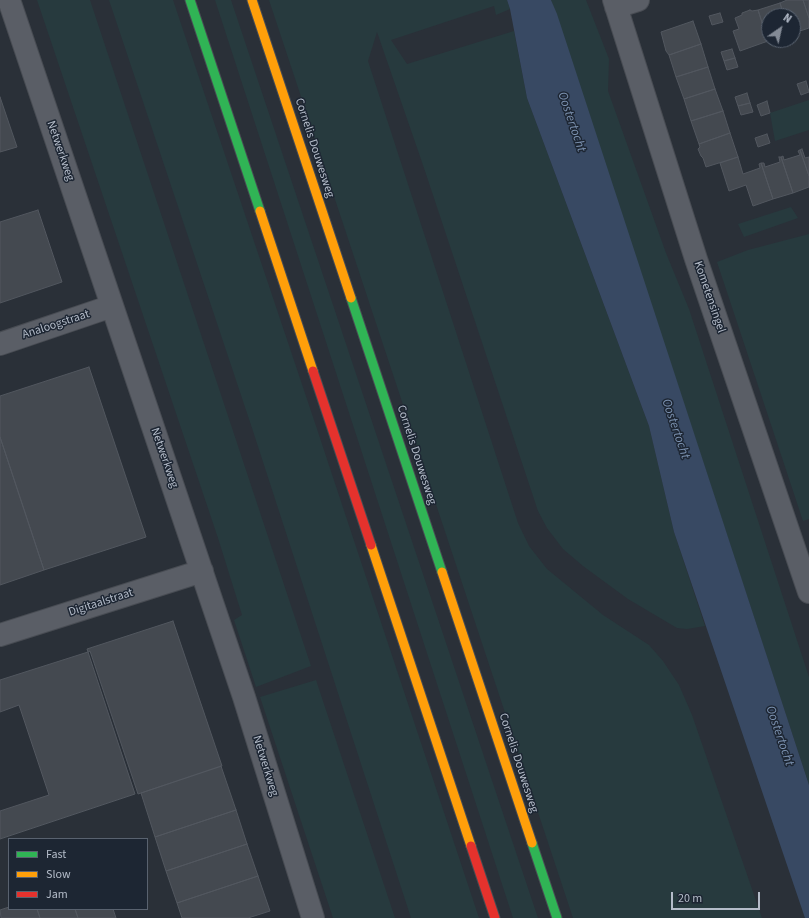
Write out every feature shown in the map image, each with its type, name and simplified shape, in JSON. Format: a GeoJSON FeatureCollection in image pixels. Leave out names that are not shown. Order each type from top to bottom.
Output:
{"type":"FeatureCollection","features":[{"type":"Feature","properties":{"kind":"main road"},"geometry":{"type":"LineString","coordinates":[[190,0],[495,918]]}},
{"type":"Feature","properties":{"kind":"main road","name":"Cornelis Douwesweg"},"geometry":{"type":"LineString","coordinates":[[252,0],[557,918]]}},
{"type":"Feature","properties":{"kind":"street","name":"Netwerkweg"},"geometry":{"type":"LineString","coordinates":[[9,0],[244,697],[313,918]]}},
{"type":"Feature","properties":{"kind":"street"},"geometry":{"type":"LineString","coordinates":[[615,3],[638,0]]}},
{"type":"Feature","properties":{"kind":"street","name":"Kometensingel"},"geometry":{"type":"LineString","coordinates":[[615,3],[696,259],[809,592]]}},
{"type":"Feature","properties":{"kind":"street","name":"Analoogstraat"},"geometry":{"type":"LineString","coordinates":[[0,344],[112,306]]}},
{"type":"Feature","properties":{"kind":"street","name":"Digitaalstraat"},"geometry":{"type":"LineString","coordinates":[[0,635],[202,572]]}},
{"type":"Feature","properties":{"kind":"green space"},"geometry":{"type":"Polygon","coordinates":[[[37,0],[90,0],[311,666],[256,687],[234,620],[242,615],[218,538],[37,0]]]}},
{"type":"Feature","properties":{"kind":"green space"},"geometry":{"type":"Polygon","coordinates":[[[109,0],[173,0],[479,918],[411,918],[252,428],[109,0]]]}},
{"type":"Feature","properties":{"kind":"green space"},"geometry":{"type":"Polygon","coordinates":[[[215,0],[231,0],[538,918],[513,918],[215,0]]]}},
{"type":"Feature","properties":{"kind":"green space"},"geometry":{"type":"Polygon","coordinates":[[[269,0],[507,0],[510,9],[496,15],[494,6],[391,40],[407,64],[514,31],[527,98],[649,426],[674,532],[705,626],[687,629],[677,628],[628,599],[583,566],[563,549],[547,528],[538,511],[424,168],[377,32],[368,61],[518,523],[529,546],[547,569],[603,615],[649,645],[663,661],[679,685],[692,715],[762,918],[573,918],[269,0]]]}},
{"type":"Feature","properties":{"kind":"green space"},"geometry":{"type":"Polygon","coordinates":[[[551,0],[586,0],[609,59],[608,91],[666,253],[689,309],[809,677],[809,785],[551,0]]]}},
{"type":"Feature","properties":{"kind":"green space"},"geometry":{"type":"Polygon","coordinates":[[[809,100],[809,130],[775,141],[770,113],[809,100]]]}},
{"type":"Feature","properties":{"kind":"green space"},"geometry":{"type":"Polygon","coordinates":[[[791,207],[798,218],[744,237],[738,224],[791,207]]]}},
{"type":"Feature","properties":{"kind":"green space"},"geometry":{"type":"Polygon","coordinates":[[[809,234],[809,519],[803,521],[717,262],[748,250],[809,234]]]}},
{"type":"Feature","properties":{"kind":"green space"},"geometry":{"type":"Polygon","coordinates":[[[316,680],[395,918],[333,918],[260,697],[316,680]]]}},
{"type":"Feature","properties":{"kind":"water","name":"Oostertocht"},"geometry":{"type":"Polygon","coordinates":[[[507,0],[551,0],[557,14],[809,785],[809,918],[805,918],[674,532],[649,426],[527,98],[507,0]]]}},
{"type":"Feature","properties":{"kind":"building"},"geometry":{"type":"Polygon","coordinates":[[[787,0],[803,0],[809,18],[809,28],[801,31],[801,8],[782,8],[780,3],[787,0]]]}},
{"type":"Feature","properties":{"kind":"building"},"geometry":{"type":"Polygon","coordinates":[[[803,0],[809,0],[809,18],[803,0]]]}},
{"type":"Feature","properties":{"kind":"building"},"geometry":{"type":"Polygon","coordinates":[[[780,3],[782,8],[764,8],[780,3]]]}},
{"type":"Feature","properties":{"kind":"building"},"geometry":{"type":"Polygon","coordinates":[[[761,9],[761,19],[758,10],[761,9]]]}},
{"type":"Feature","properties":{"kind":"building"},"geometry":{"type":"Polygon","coordinates":[[[750,10],[758,10],[761,19],[761,44],[740,51],[733,31],[739,29],[735,18],[742,15],[742,13],[750,10]]]}},
{"type":"Feature","properties":{"kind":"building"},"geometry":{"type":"Polygon","coordinates":[[[720,13],[723,22],[712,25],[709,16],[720,13]]]}},
{"type":"Feature","properties":{"kind":"building"},"geometry":{"type":"Polygon","coordinates":[[[693,21],[701,44],[669,55],[666,51],[661,32],[693,21]]]}},
{"type":"Feature","properties":{"kind":"building"},"geometry":{"type":"Polygon","coordinates":[[[701,44],[708,67],[676,77],[669,55],[701,44]]]}},
{"type":"Feature","properties":{"kind":"building"},"geometry":{"type":"Polygon","coordinates":[[[732,49],[735,58],[724,61],[721,52],[732,49]]]}},
{"type":"Feature","properties":{"kind":"building"},"geometry":{"type":"Polygon","coordinates":[[[735,58],[738,67],[727,70],[724,61],[735,58]]]}},
{"type":"Feature","properties":{"kind":"building"},"geometry":{"type":"Polygon","coordinates":[[[708,67],[715,89],[684,99],[676,77],[708,67]]]}},
{"type":"Feature","properties":{"kind":"building"},"geometry":{"type":"Polygon","coordinates":[[[806,81],[809,92],[801,95],[797,84],[806,81]]]}},
{"type":"Feature","properties":{"kind":"building"},"geometry":{"type":"Polygon","coordinates":[[[715,89],[723,111],[691,121],[684,99],[715,89]]]}},
{"type":"Feature","properties":{"kind":"building"},"geometry":{"type":"Polygon","coordinates":[[[747,93],[750,103],[738,106],[735,97],[747,93]]]}},
{"type":"Feature","properties":{"kind":"building"},"geometry":{"type":"Polygon","coordinates":[[[0,97],[17,147],[0,152],[0,97]]]}},
{"type":"Feature","properties":{"kind":"building"},"geometry":{"type":"Polygon","coordinates":[[[767,101],[770,113],[761,116],[757,105],[767,101]]]}},
{"type":"Feature","properties":{"kind":"building"},"geometry":{"type":"Polygon","coordinates":[[[750,103],[753,112],[741,115],[738,106],[750,103]]]}},
{"type":"Feature","properties":{"kind":"building"},"geometry":{"type":"Polygon","coordinates":[[[723,111],[730,133],[699,144],[691,121],[723,111]]]}},
{"type":"Feature","properties":{"kind":"building"},"geometry":{"type":"Polygon","coordinates":[[[730,133],[738,157],[706,167],[698,149],[700,147],[699,144],[730,133]]]}},
{"type":"Feature","properties":{"kind":"building"},"geometry":{"type":"Polygon","coordinates":[[[767,134],[770,143],[758,147],[755,138],[767,134]]]}},
{"type":"Feature","properties":{"kind":"building"},"geometry":{"type":"Polygon","coordinates":[[[802,149],[805,158],[809,157],[809,176],[800,150],[802,149]]]}},
{"type":"Feature","properties":{"kind":"building"},"geometry":{"type":"Polygon","coordinates":[[[800,150],[809,176],[809,187],[793,193],[781,157],[783,156],[784,160],[800,155],[798,151],[800,150]]]}},
{"type":"Feature","properties":{"kind":"building"},"geometry":{"type":"Polygon","coordinates":[[[738,157],[743,174],[760,168],[759,164],[761,163],[773,199],[753,206],[746,185],[729,191],[720,163],[738,157]]]}},
{"type":"Feature","properties":{"kind":"building"},"geometry":{"type":"Polygon","coordinates":[[[779,157],[781,157],[793,193],[773,199],[761,163],[764,163],[765,167],[780,162],[779,157]]]}},
{"type":"Feature","properties":{"kind":"building"},"geometry":{"type":"Polygon","coordinates":[[[38,210],[62,282],[0,303],[0,222],[38,210]]]}},
{"type":"Feature","properties":{"kind":"building"},"geometry":{"type":"Polygon","coordinates":[[[89,367],[146,537],[44,570],[0,437],[0,396],[89,367]]]}},
{"type":"Feature","properties":{"kind":"building"},"geometry":{"type":"Polygon","coordinates":[[[0,437],[44,570],[0,585],[0,437]]]}},
{"type":"Feature","properties":{"kind":"building"},"geometry":{"type":"Polygon","coordinates":[[[173,621],[222,766],[138,794],[90,651],[88,652],[87,649],[173,621]]]}},
{"type":"Feature","properties":{"kind":"building"},"geometry":{"type":"Polygon","coordinates":[[[88,652],[135,794],[0,839],[0,811],[49,795],[19,705],[0,712],[0,680],[88,652]]]}},
{"type":"Feature","properties":{"kind":"building"},"geometry":{"type":"Polygon","coordinates":[[[221,766],[236,810],[155,837],[141,793],[221,766]]]}},
{"type":"Feature","properties":{"kind":"building"},"geometry":{"type":"Polygon","coordinates":[[[236,810],[247,844],[166,871],[155,837],[236,810]]]}},
{"type":"Feature","properties":{"kind":"building"},"geometry":{"type":"Polygon","coordinates":[[[247,844],[258,876],[177,903],[166,871],[247,844]]]}},
{"type":"Feature","properties":{"kind":"building"},"geometry":{"type":"Polygon","coordinates":[[[258,876],[270,911],[248,918],[182,918],[177,903],[258,876]]]}},
{"type":"Feature","properties":{"kind":"building"},"geometry":{"type":"Polygon","coordinates":[[[8,907],[8,910],[37,910],[40,918],[1,918],[0,910],[8,907]]]}},
{"type":"Feature","properties":{"kind":"building"},"geometry":{"type":"Polygon","coordinates":[[[37,910],[75,910],[78,918],[40,918],[37,910]]]}},
{"type":"Feature","properties":{"kind":"building"},"geometry":{"type":"Polygon","coordinates":[[[75,910],[113,910],[116,918],[78,918],[75,910]]]}},
{"type":"Feature","properties":{"kind":"traffic: fast"},"geometry":{"type":"LineString","coordinates":[[190,0],[260,211]]}},
{"type":"Feature","properties":{"kind":"traffic: fast"},"geometry":{"type":"LineString","coordinates":[[351,298],[442,572]]}},
{"type":"Feature","properties":{"kind":"traffic: fast"},"geometry":{"type":"LineString","coordinates":[[532,843],[557,918]]}},
{"type":"Feature","properties":{"kind":"traffic: slow"},"geometry":{"type":"LineString","coordinates":[[252,0],[351,298]]}},
{"type":"Feature","properties":{"kind":"traffic: slow"},"geometry":{"type":"LineString","coordinates":[[260,211],[313,371]]}},
{"type":"Feature","properties":{"kind":"traffic: slow"},"geometry":{"type":"LineString","coordinates":[[371,545],[471,846]]}},
{"type":"Feature","properties":{"kind":"traffic: slow"},"geometry":{"type":"LineString","coordinates":[[442,572],[532,843]]}},
{"type":"Feature","properties":{"kind":"traffic: jam"},"geometry":{"type":"LineString","coordinates":[[313,371],[371,545]]}},
{"type":"Feature","properties":{"kind":"traffic: jam"},"geometry":{"type":"LineString","coordinates":[[471,846],[495,918]]}}]}
